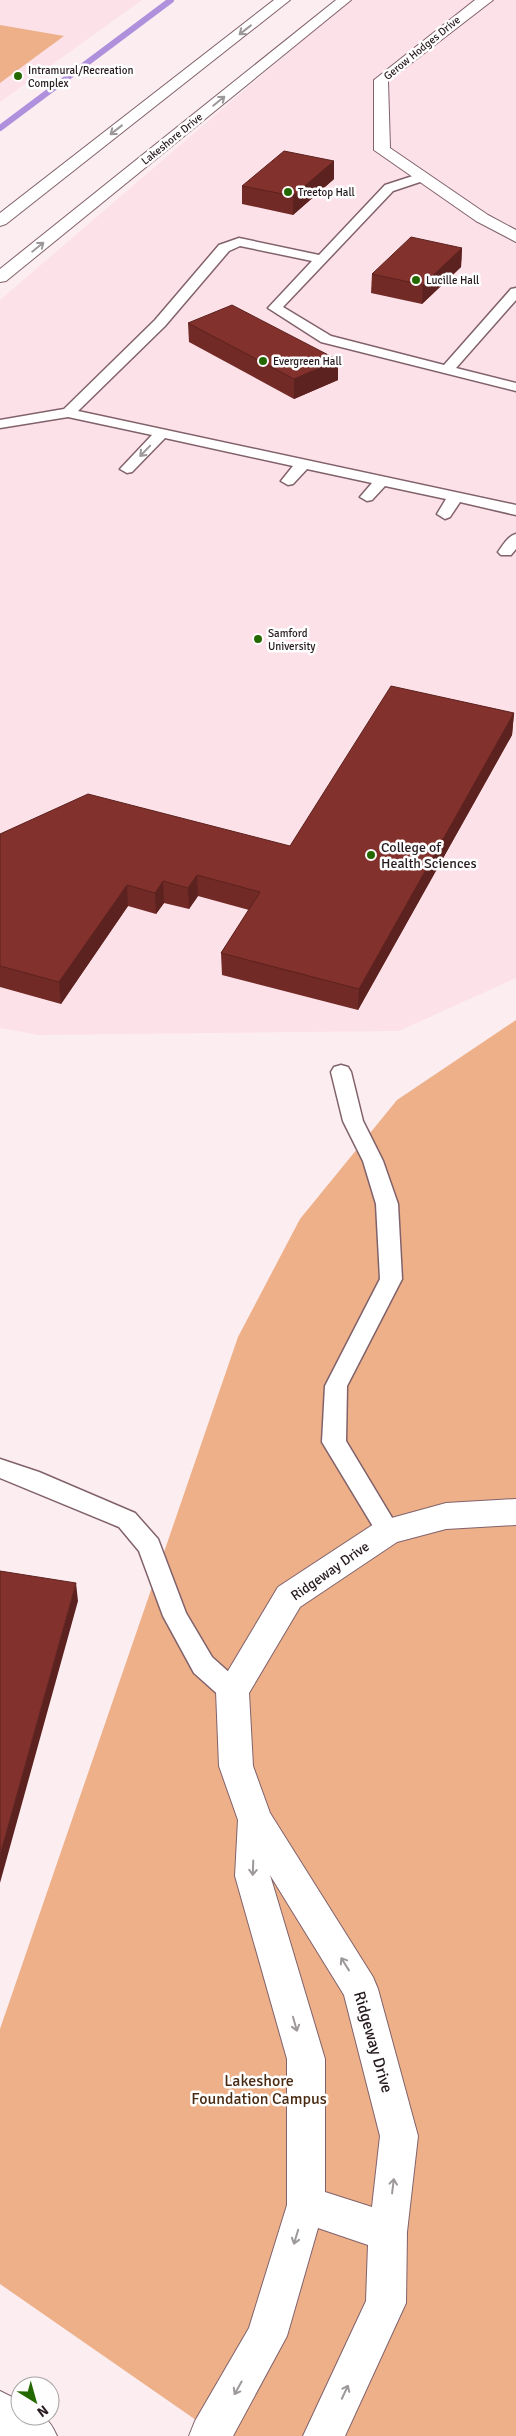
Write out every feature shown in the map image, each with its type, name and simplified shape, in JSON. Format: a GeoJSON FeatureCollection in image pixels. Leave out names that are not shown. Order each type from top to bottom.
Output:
{"type":"FeatureCollection","features":[{"type":"Feature","properties":{"kind":"street"},"geometry":{"type":"LineString","coordinates":[[0,221],[283,0]]}},
{"type":"Feature","properties":{"kind":"street","name":"Lakeshore Drive"},"geometry":{"type":"LineString","coordinates":[[0,277],[344,0]]}},
{"type":"Feature","properties":{"kind":"street","name":"Gerow Hodges Drive"},"geometry":{"type":"LineString","coordinates":[[422,177],[382,150],[381,80],[474,6],[486,0]]}},
{"type":"Feature","properties":{"kind":"street"},"geometry":{"type":"LineString","coordinates":[[422,177],[482,218],[516,237]]}},
{"type":"Feature","properties":{"kind":"street","name":"Ridgeway Drive"},"geometry":{"type":"LineString","coordinates":[[324,2436],[386,2303],[388,2232],[399,2136],[360,1989],[255,1820],[236,1766],[232,1691],[289,1597],[388,1531],[446,1516],[516,1512]]}},
{"type":"Feature","properties":{"kind":"street","name":"Ridgeway Drive"},"geometry":{"type":"LineString","coordinates":[[210,2436],[266,2336],[306,2205],[306,2059],[252,1876],[255,1820]]}},
{"type":"Feature","properties":{"kind":"street"},"geometry":{"type":"LineString","coordinates":[[306,2205],[388,2232]]}},
{"type":"Feature","properties":{"kind":"street"},"geometry":{"type":"LineString","coordinates":[[0,2412],[36,2436]]}},
{"type":"Feature","properties":{"kind":"lane"},"geometry":{"type":"LineString","coordinates":[[422,177],[389,188],[275,308],[326,339],[516,387]]}},
{"type":"Feature","properties":{"kind":"lane"},"geometry":{"type":"LineString","coordinates":[[68,413],[160,323],[224,248],[239,242],[322,259]]}},
{"type":"Feature","properties":{"kind":"lane"},"geometry":{"type":"LineString","coordinates":[[447,370],[516,292]]}},
{"type":"Feature","properties":{"kind":"lane"},"geometry":{"type":"LineString","coordinates":[[0,424],[68,413],[516,510]]}},
{"type":"Feature","properties":{"kind":"lane"},"geometry":{"type":"LineString","coordinates":[[127,469],[162,433]]}},
{"type":"Feature","properties":{"kind":"lane"},"geometry":{"type":"LineString","coordinates":[[288,481],[304,463]]}},
{"type":"Feature","properties":{"kind":"lane"},"geometry":{"type":"LineString","coordinates":[[367,497],[383,480]]}},
{"type":"Feature","properties":{"kind":"lane"},"geometry":{"type":"LineString","coordinates":[[445,514],[456,496]]}},
{"type":"Feature","properties":{"kind":"lane"},"geometry":{"type":"LineString","coordinates":[[506,552],[516,539]]}},
{"type":"Feature","properties":{"kind":"lane"},"geometry":{"type":"LineString","coordinates":[[341,1072],[352,1121],[373,1161],[387,1204],[391,1279],[336,1386],[334,1442],[388,1531]]}},
{"type":"Feature","properties":{"kind":"lane"},"geometry":{"type":"LineString","coordinates":[[0,1468],[128,1520],[149,1546],[174,1616],[203,1666],[232,1691]]}},
{"type":"Feature","properties":{"kind":"shaded area","name":"Intramural/Recreation Complex"},"geometry":{"type":"Polygon","coordinates":[[[0,0],[142,0],[0,102],[0,0]]]}},
{"type":"Feature","properties":{"kind":"shaded area","name":"Samford University"},"geometry":{"type":"Polygon","coordinates":[[[349,0],[516,0],[516,978],[399,1031],[39,1035],[0,1028],[0,300],[349,0]]]}},
{"type":"Feature","properties":{"kind":"green space"},"geometry":{"type":"Polygon","coordinates":[[[0,25],[64,36],[0,83],[0,25]]]}},
{"type":"Feature","properties":{"kind":"green space","name":"Lakeshore Foundation Campus"},"geometry":{"type":"Polygon","coordinates":[[[516,1020],[516,2436],[219,2436],[0,2284],[0,2029],[238,1337],[300,1219],[397,1100],[516,1020]]]}},
{"type":"Feature","properties":{"kind":"building"},"geometry":{"type":"Polygon","coordinates":[[[284,151],[334,161],[293,196],[242,186],[284,151]]]}},
{"type":"Feature","properties":{"kind":"building"},"geometry":{"type":"Polygon","coordinates":[[[411,237],[462,248],[423,285],[372,274],[411,237]]]}},
{"type":"Feature","properties":{"kind":"building"},"geometry":{"type":"Polygon","coordinates":[[[232,305],[338,360],[294,379],[188,323],[232,305]]]}},
{"type":"Feature","properties":{"kind":"building"},"geometry":{"type":"Polygon","coordinates":[[[391,686],[514,713],[359,989],[221,953],[260,892],[197,875],[188,888],[163,881],[155,893],[127,885],[59,982],[0,966],[0,834],[88,794],[290,846],[391,686]]]}},
{"type":"Feature","properties":{"kind":"building"},"geometry":{"type":"Polygon","coordinates":[[[0,1571],[76,1583],[0,1855],[0,1571]]]}},
{"type":"Feature","properties":{"kind":"waterway"},"geometry":{"type":"LineString","coordinates":[[0,128],[171,0]]}},
{"type":"Feature","properties":{"kind":"place","name":"Intramural/Recreation Complex"},"geometry":{"type":"Point","coordinates":[18,76]}},
{"type":"Feature","properties":{"kind":"place","name":"Treetop Hall"},"geometry":{"type":"Point","coordinates":[288,192]}},
{"type":"Feature","properties":{"kind":"place","name":"Lucille Hall"},"geometry":{"type":"Point","coordinates":[416,280]}},
{"type":"Feature","properties":{"kind":"place","name":"Evergreen Hall"},"geometry":{"type":"Point","coordinates":[263,361]}},
{"type":"Feature","properties":{"kind":"place","name":"Samford University"},"geometry":{"type":"Point","coordinates":[258,639]}},
{"type":"Feature","properties":{"kind":"place","name":"College of Health Sciences"},"geometry":{"type":"Point","coordinates":[371,855]}}]}
